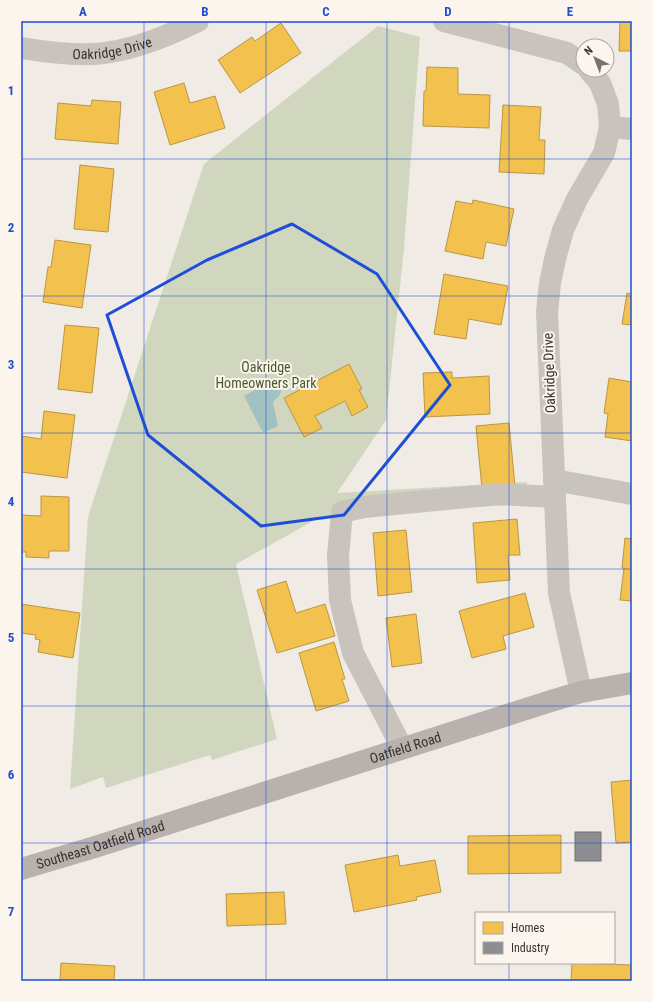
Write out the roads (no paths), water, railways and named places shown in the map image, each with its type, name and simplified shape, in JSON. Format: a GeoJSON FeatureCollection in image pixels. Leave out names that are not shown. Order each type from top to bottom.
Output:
{"type":"FeatureCollection","features":[{"type":"Feature","properties":{"kind":"main road","name":"Oatfield Road"},"geometry":{"type":"LineString","coordinates":[[180,820],[544,703],[581,692],[632,683]]}},
{"type":"Feature","properties":{"kind":"main road","name":"Southeast Oatfield Road"},"geometry":{"type":"LineString","coordinates":[[21,869],[180,820]]}},
{"type":"Feature","properties":{"kind":"street","name":"Oakridge Drive"},"geometry":{"type":"LineString","coordinates":[[21,48],[49,53],[87,54],[121,50],[157,39],[198,21]]}},
{"type":"Feature","properties":{"kind":"street"},"geometry":{"type":"LineString","coordinates":[[444,21],[567,53],[575,58]]}},
{"type":"Feature","properties":{"kind":"street","name":"Oakridge Drive"},"geometry":{"type":"LineString","coordinates":[[581,692],[559,593],[547,312],[554,259],[563,230],[577,199],[604,153],[610,127],[608,104],[600,83],[596,78]]}},
{"type":"Feature","properties":{"kind":"street"},"geometry":{"type":"LineString","coordinates":[[610,127],[632,129]]}},
{"type":"Feature","properties":{"kind":"street"},"geometry":{"type":"LineString","coordinates":[[402,748],[353,653],[351,646],[340,600],[338,556],[342,512],[364,508],[554,489],[632,494]]}},
{"type":"Feature","properties":{"kind":"water"},"geometry":{"type":"Polygon","coordinates":[[[269,382],[275,383],[281,390],[280,395],[273,402],[278,426],[263,433],[244,396],[269,382]]]}},
{"type":"Feature","properties":{"kind":"park label","name":"Oakridge Homeowners Park"},"geometry":{"type":"Point","coordinates":[266,376]}}]}
